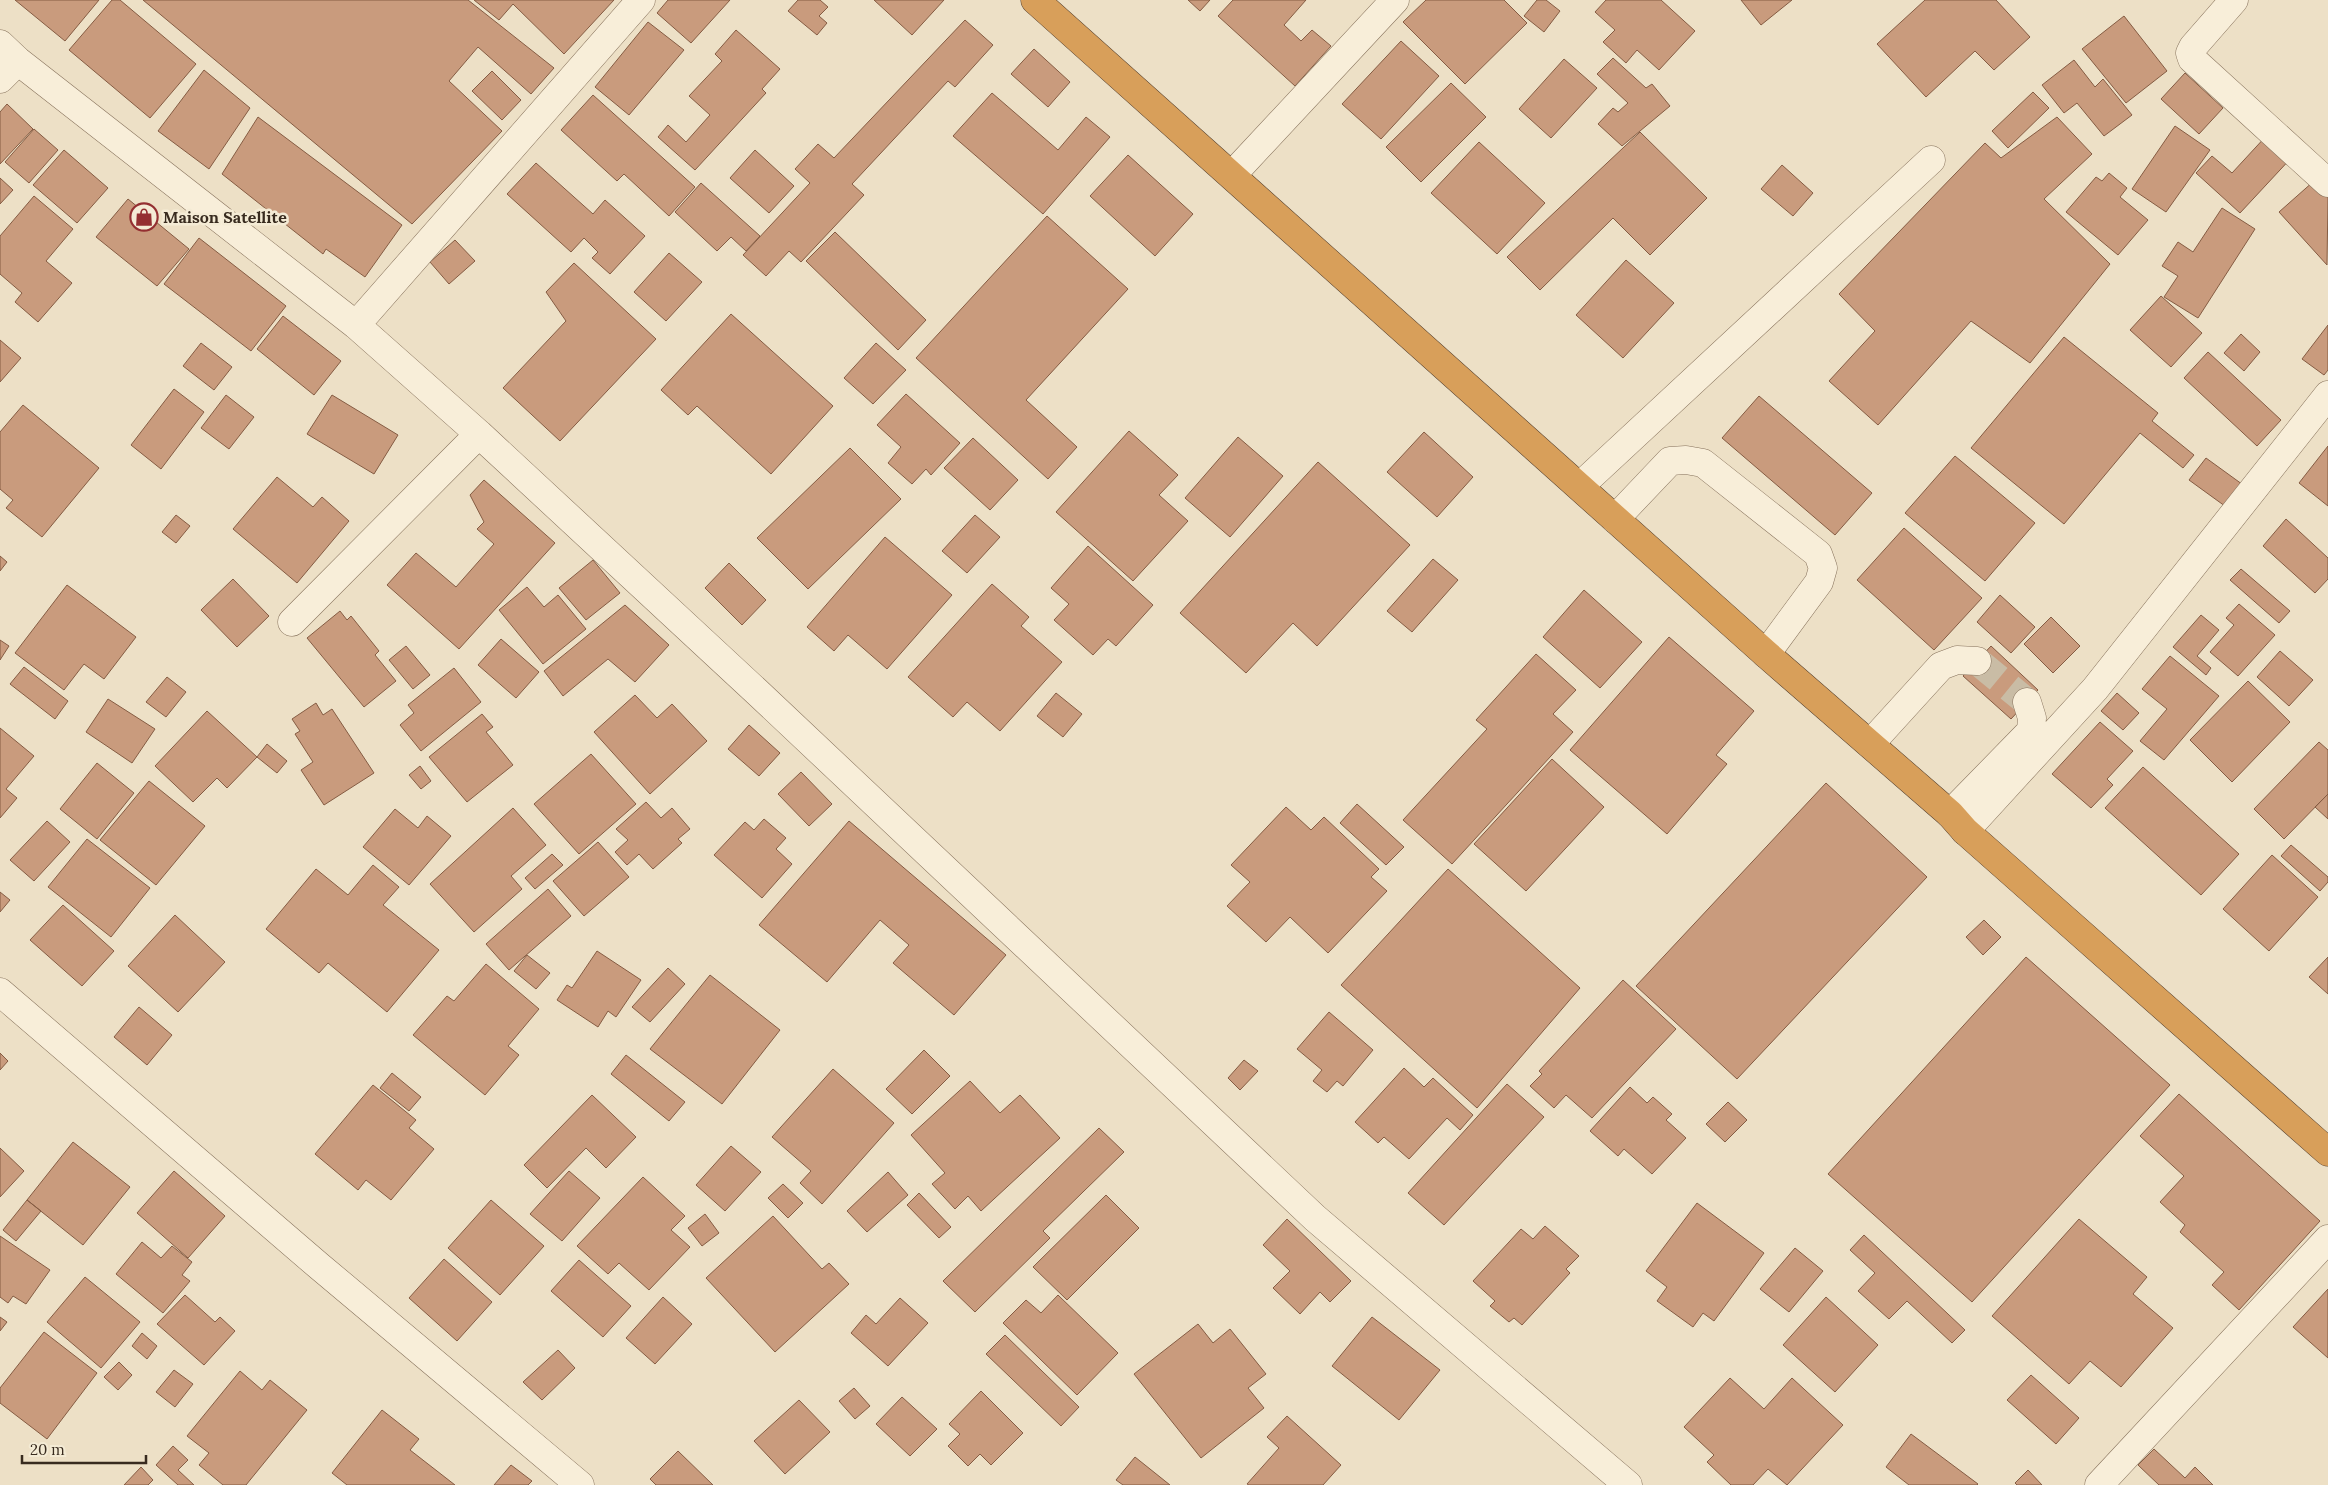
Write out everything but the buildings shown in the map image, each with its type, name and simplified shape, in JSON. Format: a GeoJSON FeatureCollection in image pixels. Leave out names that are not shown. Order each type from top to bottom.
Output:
{"type":"FeatureCollection","features":[{"type":"Feature","properties":{"kind":"highway"},"geometry":{"type":"LineString","coordinates":[[1035,0],[1766,654],[1870,744],[2328,1152]]}},
{"type":"Feature","properties":{"kind":"street"},"geometry":{"type":"LineString","coordinates":[[356,325],[641,0]]}},
{"type":"Feature","properties":{"kind":"street"},"geometry":{"type":"LineString","coordinates":[[1232,175],[1395,0]]}},
{"type":"Feature","properties":{"kind":"street"},"geometry":{"type":"LineString","coordinates":[[2234,0],[2193,47],[2190,53],[2192,60],[2328,183]]}},
{"type":"Feature","properties":{"kind":"street"},"geometry":{"type":"LineString","coordinates":[[6,61],[356,325],[479,434],[1315,1218],[1628,1485]]}},
{"type":"Feature","properties":{"kind":"street"},"geometry":{"type":"LineString","coordinates":[[1580,486],[1931,160]]}},
{"type":"Feature","properties":{"kind":"street"},"geometry":{"type":"LineString","coordinates":[[1957,822],[2095,689],[2328,395]]}},
{"type":"Feature","properties":{"kind":"street"},"geometry":{"type":"LineString","coordinates":[[292,622],[479,434]]}},
{"type":"Feature","properties":{"kind":"street"},"geometry":{"type":"LineString","coordinates":[[1615,519],[1670,461],[1686,460],[1703,463],[1818,554],[1823,568],[1819,582],[1766,654]]}},
{"type":"Feature","properties":{"kind":"street"},"geometry":{"type":"LineString","coordinates":[[1870,744],[1941,666],[1956,660],[1976,661]]}},
{"type":"Feature","properties":{"kind":"street"},"geometry":{"type":"LineString","coordinates":[[1957,822],[2031,731],[2032,718],[2027,702]]}},
{"type":"Feature","properties":{"kind":"street"},"geometry":{"type":"LineString","coordinates":[[0,992],[319,1266],[580,1485]]}},
{"type":"Feature","properties":{"kind":"street"},"geometry":{"type":"LineString","coordinates":[[2098,1485],[2328,1239]]}},
{"type":"Feature","properties":{"kind":"tunnel"},"geometry":{"type":"LineString","coordinates":[[1977,661],[2027,702]]}},
{"type":"Feature","properties":{"kind":"place","name":"Maison Satellite"},"geometry":{"type":"Point","coordinates":[144,217]}}]}
